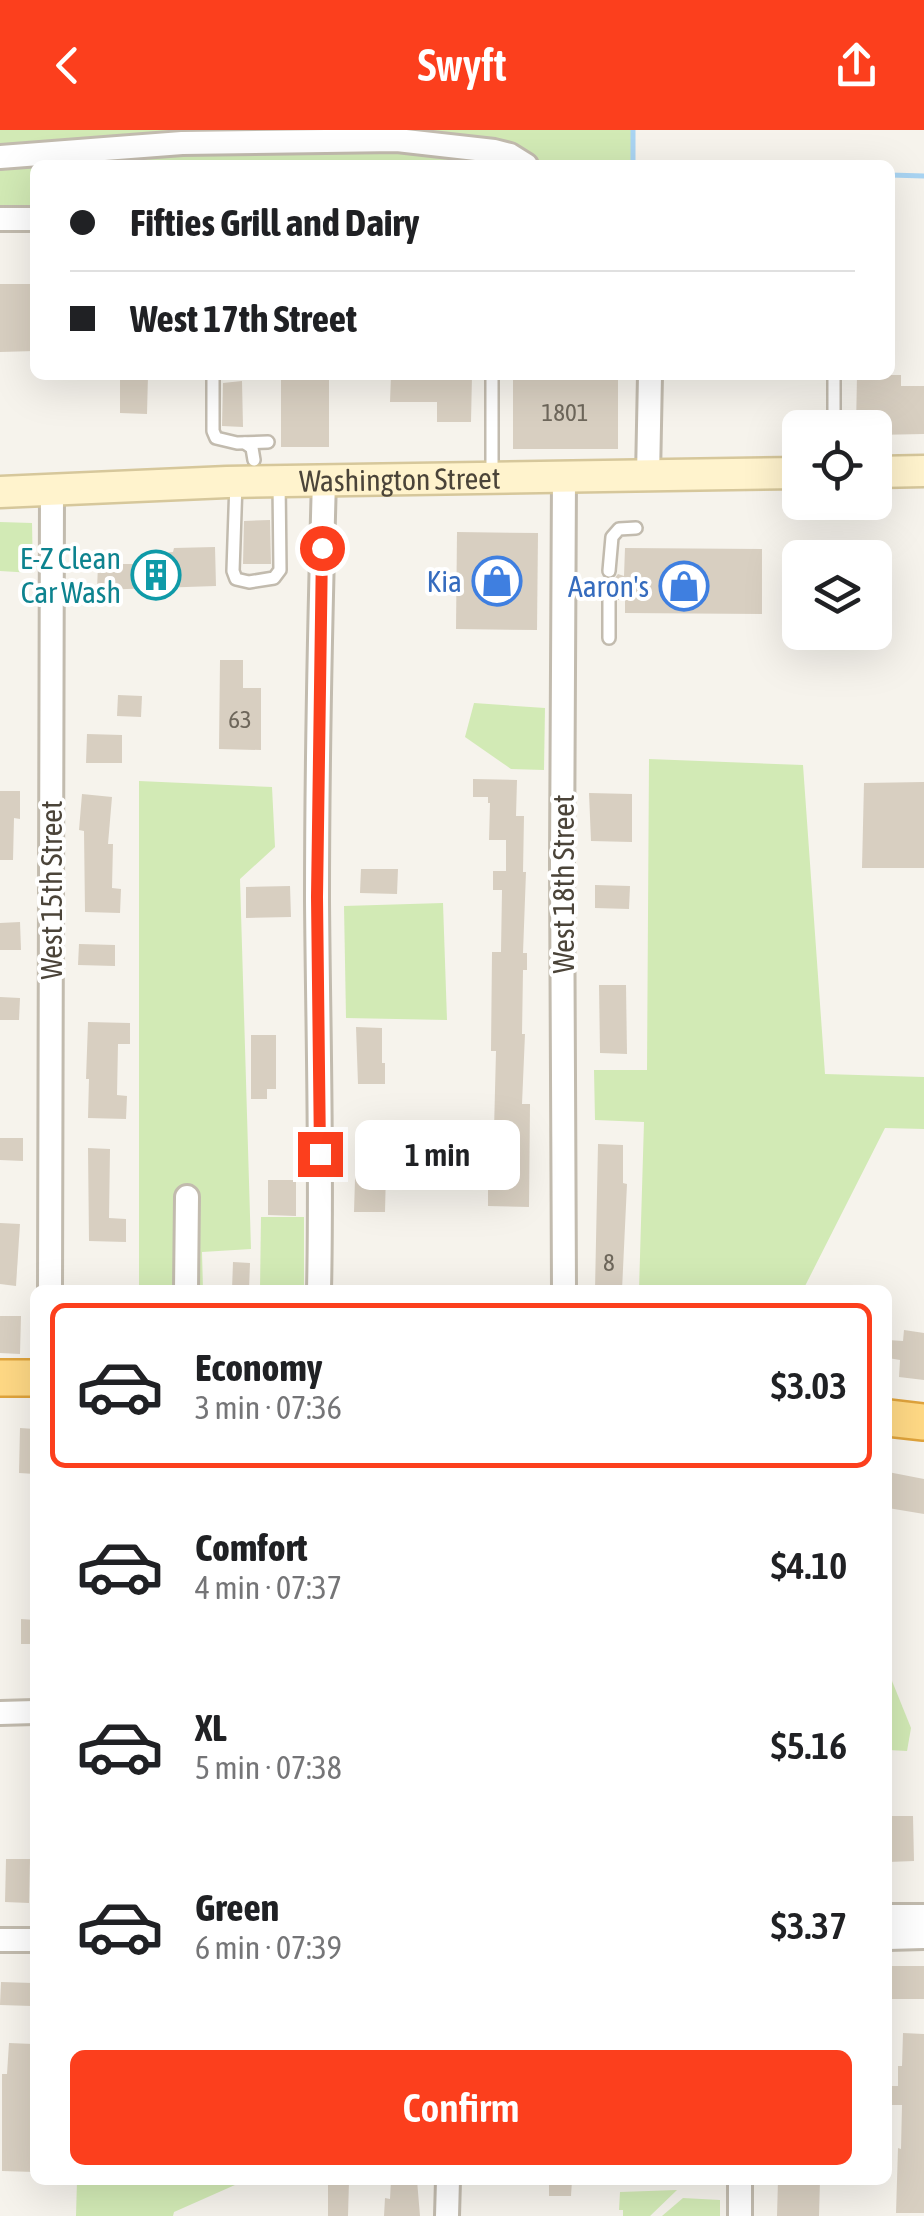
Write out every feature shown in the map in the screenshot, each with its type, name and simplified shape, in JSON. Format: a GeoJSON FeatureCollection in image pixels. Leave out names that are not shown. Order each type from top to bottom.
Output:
{"type":"FeatureCollection","features":[{"type":"Feature","properties":{"kind":"highway"},"geometry":{"type":"LineString","coordinates":[[0,1378],[30,1378]]}},
{"type":"Feature","properties":{"kind":"highway"},"geometry":{"type":"LineString","coordinates":[[892,1418],[924,1422]]}},
{"type":"Feature","properties":{"kind":"main road","name":"Washington Street"},"geometry":{"type":"LineString","coordinates":[[0,492],[52,491],[245,471],[279,481],[782,473]]}},
{"type":"Feature","properties":{"kind":"main road"},"geometry":{"type":"LineString","coordinates":[[892,472],[924,471]]}},
{"type":"Feature","properties":{"kind":"street"},"geometry":{"type":"LineString","coordinates":[[0,157],[50,160],[182,143],[398,140],[494,151],[518,160]]}},
{"type":"Feature","properties":{"kind":"street"},"geometry":{"type":"LineString","coordinates":[[0,220],[30,218]]}},
{"type":"Feature","properties":{"kind":"street"},"geometry":{"type":"LineString","coordinates":[[648,476],[650,380]]}},
{"type":"Feature","properties":{"kind":"street","name":"West 18th Street"},"geometry":{"type":"LineString","coordinates":[[564,477],[564,1285]]}},
{"type":"Feature","properties":{"kind":"street"},"geometry":{"type":"LineString","coordinates":[[319,1285],[317,897],[324,480]]}},
{"type":"Feature","properties":{"kind":"street","name":"West 15th Street"},"geometry":{"type":"LineString","coordinates":[[50,1285],[52,491]]}},
{"type":"Feature","properties":{"kind":"street"},"geometry":{"type":"LineString","coordinates":[[186,1285],[187,1197]]}},
{"type":"Feature","properties":{"kind":"street"},"geometry":{"type":"LineString","coordinates":[[0,1712],[30,1712]]}},
{"type":"Feature","properties":{"kind":"street"},"geometry":{"type":"LineString","coordinates":[[892,1916],[924,1916]]}},
{"type":"Feature","properties":{"kind":"street"},"geometry":{"type":"LineString","coordinates":[[892,1938],[924,1937]]}},
{"type":"Feature","properties":{"kind":"street"},"geometry":{"type":"LineString","coordinates":[[0,1940],[30,1940]]}},
{"type":"Feature","properties":{"kind":"street"},"geometry":{"type":"LineString","coordinates":[[447,2216],[448,2185]]}},
{"type":"Feature","properties":{"kind":"street"},"geometry":{"type":"LineString","coordinates":[[740,2185],[740,2216]]}},
{"type":"Feature","properties":{"kind":"lane"},"geometry":{"type":"LineString","coordinates":[[213,380],[214,436],[245,443],[268,442]]}},
{"type":"Feature","properties":{"kind":"lane"},"geometry":{"type":"LineString","coordinates":[[492,380],[492,478]]}},
{"type":"Feature","properties":{"kind":"lane"},"geometry":{"type":"LineString","coordinates":[[834,380],[834,410]]}},
{"type":"Feature","properties":{"kind":"lane"},"geometry":{"type":"LineString","coordinates":[[245,443],[252,448],[245,471],[232,571],[236,579],[249,582],[274,578],[280,570],[279,481]]}},
{"type":"Feature","properties":{"kind":"lane"},"geometry":{"type":"LineString","coordinates":[[609,571],[612,537],[619,529],[636,528]]}},
{"type":"Feature","properties":{"kind":"lane"},"geometry":{"type":"LineString","coordinates":[[609,600],[609,638]]}},
{"type":"Feature","properties":{"kind":"green space"},"geometry":{"type":"Polygon","coordinates":[[[0,130],[633,130],[633,160],[30,160],[30,212],[0,213],[0,130]]]}},
{"type":"Feature","properties":{"kind":"green space"},"geometry":{"type":"Polygon","coordinates":[[[0,522],[32,523],[33,573],[0,571],[0,522]]]}},
{"type":"Feature","properties":{"kind":"green space"},"geometry":{"type":"Polygon","coordinates":[[[474,703],[545,708],[544,770],[511,769],[465,737],[474,703]]]}},
{"type":"Feature","properties":{"kind":"green space"},"geometry":{"type":"Polygon","coordinates":[[[649,759],[803,765],[825,1074],[924,1077],[924,1129],[885,1128],[806,1285],[639,1285],[644,1122],[595,1120],[594,1070],[647,1070],[649,759]]]}},
{"type":"Feature","properties":{"kind":"green space"},"geometry":{"type":"Polygon","coordinates":[[[139,781],[272,787],[275,847],[240,879],[251,1249],[202,1252],[203,1285],[139,1285],[139,781]]]}},
{"type":"Feature","properties":{"kind":"green space"},"geometry":{"type":"Polygon","coordinates":[[[443,903],[447,1020],[346,1018],[344,906],[443,903]]]}},
{"type":"Feature","properties":{"kind":"green space"},"geometry":{"type":"Polygon","coordinates":[[[261,1217],[304,1217],[304,1285],[260,1285],[261,1217]]]}},
{"type":"Feature","properties":{"kind":"green space"},"geometry":{"type":"Polygon","coordinates":[[[892,1681],[911,1728],[907,1751],[892,1750],[892,1681]]]}},
{"type":"Feature","properties":{"kind":"green space"},"geometry":{"type":"Polygon","coordinates":[[[77,2185],[235,2185],[174,2212],[173,2216],[76,2216],[77,2185]]]}},
{"type":"Feature","properties":{"kind":"green space"},"geometry":{"type":"Polygon","coordinates":[[[677,2190],[650,2216],[623,2216],[623,2210],[619,2210],[620,2192],[677,2190]]]}},
{"type":"Feature","properties":{"kind":"green space"},"geometry":{"type":"Polygon","coordinates":[[[683,2198],[720,2200],[720,2216],[662,2216],[683,2198]]]}},
{"type":"Feature","properties":{"kind":"building"},"geometry":{"type":"Polygon","coordinates":[[[0,284],[30,284],[30,351],[0,352],[0,284]]]}},
{"type":"Feature","properties":{"kind":"building"},"geometry":{"type":"Polygon","coordinates":[[[895,375],[901,375],[901,386],[924,386],[924,434],[892,435],[892,410],[856,410],[857,380],[895,380],[895,375]]]}},
{"type":"Feature","properties":{"kind":"building"},"geometry":{"type":"Polygon","coordinates":[[[120,380],[148,380],[147,414],[120,413],[120,380]]]}},
{"type":"Feature","properties":{"kind":"building"},"geometry":{"type":"Polygon","coordinates":[[[281,380],[329,380],[329,447],[281,447],[281,380]]]}},
{"type":"Feature","properties":{"kind":"building"},"geometry":{"type":"Polygon","coordinates":[[[391,380],[472,380],[471,422],[437,422],[437,402],[390,402],[391,380]]]}},
{"type":"Feature","properties":{"kind":"building"},"geometry":{"type":"Polygon","coordinates":[[[513,380],[618,380],[618,449],[513,449],[513,380]]]}},
{"type":"Feature","properties":{"kind":"building"},"geometry":{"type":"Polygon","coordinates":[[[242,381],[243,427],[222,426],[223,383],[242,381]]]}},
{"type":"Feature","properties":{"kind":"building"},"geometry":{"type":"Polygon","coordinates":[[[270,520],[271,564],[243,564],[244,521],[270,520]]]}},
{"type":"Feature","properties":{"kind":"building","name":"Kia"},"geometry":{"type":"Polygon","coordinates":[[[457,532],[538,533],[537,630],[456,629],[457,532]]]}},
{"type":"Feature","properties":{"kind":"building","name":"E-Z Clean Car Wash"},"geometry":{"type":"Polygon","coordinates":[[[215,547],[216,586],[97,590],[98,564],[161,564],[161,553],[173,552],[174,548],[215,547]]]}},
{"type":"Feature","properties":{"kind":"building","name":"Aaron's"},"geometry":{"type":"Polygon","coordinates":[[[625,548],[762,549],[762,614],[625,613],[625,600],[606,591],[607,580],[618,574],[624,576],[625,548]]]}},
{"type":"Feature","properties":{"kind":"building"},"geometry":{"type":"Polygon","coordinates":[[[220,660],[243,660],[243,688],[261,688],[261,750],[219,749],[220,660]]]}},
{"type":"Feature","properties":{"kind":"building"},"geometry":{"type":"Polygon","coordinates":[[[118,695],[142,696],[141,717],[117,716],[118,695]]]}},
{"type":"Feature","properties":{"kind":"building"},"geometry":{"type":"Polygon","coordinates":[[[87,734],[122,735],[122,763],[86,763],[87,734]]]}},
{"type":"Feature","properties":{"kind":"building"},"geometry":{"type":"Polygon","coordinates":[[[473,779],[517,780],[516,816],[524,816],[523,953],[527,953],[527,970],[523,970],[522,1104],[530,1104],[529,1207],[488,1206],[488,1185],[497,1185],[496,1051],[491,1051],[492,952],[501,952],[502,890],[493,890],[493,871],[506,871],[506,840],[489,840],[490,803],[488,797],[473,797],[473,779]]]}},
{"type":"Feature","properties":{"kind":"building"},"geometry":{"type":"Polygon","coordinates":[[[924,782],[924,868],[862,868],[864,783],[924,782]]]}},
{"type":"Feature","properties":{"kind":"building"},"geometry":{"type":"Polygon","coordinates":[[[0,791],[20,791],[20,819],[14,818],[13,860],[0,860],[0,791]]]}},
{"type":"Feature","properties":{"kind":"building"},"geometry":{"type":"Polygon","coordinates":[[[589,793],[632,794],[632,842],[591,841],[589,793]]]}},
{"type":"Feature","properties":{"kind":"building"},"geometry":{"type":"Polygon","coordinates":[[[82,794],[112,797],[108,844],[113,844],[112,888],[121,889],[120,913],[85,912],[84,831],[79,830],[82,794]]]}},
{"type":"Feature","properties":{"kind":"building"},"geometry":{"type":"Polygon","coordinates":[[[361,869],[398,869],[397,894],[360,893],[361,869]]]}},
{"type":"Feature","properties":{"kind":"building"},"geometry":{"type":"Polygon","coordinates":[[[595,885],[630,886],[629,909],[595,908],[595,885]]]}},
{"type":"Feature","properties":{"kind":"building"},"geometry":{"type":"Polygon","coordinates":[[[290,886],[291,917],[246,918],[246,887],[290,886]]]}},
{"type":"Feature","properties":{"kind":"building"},"geometry":{"type":"Polygon","coordinates":[[[20,922],[21,950],[0,950],[0,923],[20,922]]]}},
{"type":"Feature","properties":{"kind":"building"},"geometry":{"type":"Polygon","coordinates":[[[79,944],[115,945],[115,966],[78,965],[79,944]]]}},
{"type":"Feature","properties":{"kind":"building"},"geometry":{"type":"Polygon","coordinates":[[[599,985],[626,985],[627,1054],[600,1053],[599,985]]]}},
{"type":"Feature","properties":{"kind":"building"},"geometry":{"type":"Polygon","coordinates":[[[0,997],[20,998],[19,1020],[0,1020],[0,997]]]}},
{"type":"Feature","properties":{"kind":"building"},"geometry":{"type":"Polygon","coordinates":[[[88,1022],[130,1023],[130,1044],[118,1044],[117,1095],[127,1096],[126,1119],[88,1118],[88,1022]]]}},
{"type":"Feature","properties":{"kind":"building"},"geometry":{"type":"Polygon","coordinates":[[[356,1027],[382,1028],[385,1084],[358,1084],[356,1027]]]}},
{"type":"Feature","properties":{"kind":"building"},"geometry":{"type":"Polygon","coordinates":[[[251,1035],[276,1035],[276,1089],[267,1089],[267,1099],[251,1099],[251,1035]]]}},
{"type":"Feature","properties":{"kind":"building"},"geometry":{"type":"Polygon","coordinates":[[[0,1138],[23,1138],[23,1161],[0,1160],[0,1138]]]}},
{"type":"Feature","properties":{"kind":"building"},"geometry":{"type":"Polygon","coordinates":[[[598,1144],[623,1145],[623,1183],[627,1184],[622,1285],[595,1285],[598,1144]]]}},
{"type":"Feature","properties":{"kind":"building"},"geometry":{"type":"Polygon","coordinates":[[[356,1146],[390,1146],[385,1212],[354,1212],[356,1146]]]}},
{"type":"Feature","properties":{"kind":"building"},"geometry":{"type":"Polygon","coordinates":[[[88,1148],[110,1149],[109,1218],[126,1219],[126,1242],[89,1241],[88,1148]]]}},
{"type":"Feature","properties":{"kind":"building"},"geometry":{"type":"Polygon","coordinates":[[[268,1180],[296,1180],[296,1216],[268,1215],[268,1180]]]}},
{"type":"Feature","properties":{"kind":"building"},"geometry":{"type":"Polygon","coordinates":[[[0,1223],[20,1224],[16,1286],[0,1284],[0,1223]]]}},
{"type":"Feature","properties":{"kind":"building"},"geometry":{"type":"Polygon","coordinates":[[[233,1262],[250,1263],[249,1285],[232,1285],[233,1262]]]}},
{"type":"Feature","properties":{"kind":"building"},"geometry":{"type":"Polygon","coordinates":[[[0,1316],[21,1316],[20,1354],[0,1353],[0,1316]]]}},
{"type":"Feature","properties":{"kind":"building"},"geometry":{"type":"Polygon","coordinates":[[[904,1330],[924,1333],[924,1380],[899,1377],[900,1360],[892,1359],[892,1340],[903,1341],[904,1330]]]}},
{"type":"Feature","properties":{"kind":"building"},"geometry":{"type":"Polygon","coordinates":[[[20,1428],[30,1429],[30,1474],[19,1473],[20,1428]]]}},
{"type":"Feature","properties":{"kind":"building"},"geometry":{"type":"Polygon","coordinates":[[[892,1473],[924,1479],[924,1514],[892,1509],[892,1473]]]}},
{"type":"Feature","properties":{"kind":"building"},"geometry":{"type":"Polygon","coordinates":[[[21,1619],[30,1620],[30,1644],[21,1644],[21,1619]]]}},
{"type":"Feature","properties":{"kind":"building"},"geometry":{"type":"Polygon","coordinates":[[[892,1816],[913,1816],[914,1861],[892,1862],[892,1816]]]}},
{"type":"Feature","properties":{"kind":"building"},"geometry":{"type":"Polygon","coordinates":[[[6,1859],[30,1859],[29,1903],[5,1902],[6,1859]]]}},
{"type":"Feature","properties":{"kind":"building"},"geometry":{"type":"Polygon","coordinates":[[[892,1966],[924,1966],[924,1999],[892,1999],[892,1966]]]}},
{"type":"Feature","properties":{"kind":"building"},"geometry":{"type":"Polygon","coordinates":[[[1,1982],[30,1983],[30,2006],[0,2005],[1,1982]]]}},
{"type":"Feature","properties":{"kind":"building"},"geometry":{"type":"Polygon","coordinates":[[[903,2033],[924,2034],[924,2213],[896,2213],[902,2105],[892,2105],[892,2086],[898,2086],[898,2066],[902,2066],[903,2033]]]}},
{"type":"Feature","properties":{"kind":"building"},"geometry":{"type":"Polygon","coordinates":[[[9,2043],[30,2044],[30,2172],[2,2171],[2,2074],[7,2074],[9,2043]]]}},
{"type":"Feature","properties":{"kind":"building"},"geometry":{"type":"Polygon","coordinates":[[[328,2185],[349,2185],[348,2216],[328,2216],[328,2185]]]}},
{"type":"Feature","properties":{"kind":"building"},"geometry":{"type":"Polygon","coordinates":[[[391,2185],[417,2185],[420,2216],[384,2216],[385,2198],[390,2199],[391,2185]]]}},
{"type":"Feature","properties":{"kind":"building"},"geometry":{"type":"Polygon","coordinates":[[[549,2185],[572,2185],[571,2196],[549,2196],[549,2185]]]}},
{"type":"Feature","properties":{"kind":"building"},"geometry":{"type":"Polygon","coordinates":[[[778,2185],[820,2185],[819,2216],[777,2216],[778,2185]]]}},
{"type":"Feature","properties":{"kind":"waterway"},"geometry":{"type":"LineString","coordinates":[[633,130],[633,160]]}},
{"type":"Feature","properties":{"kind":"waterway"},"geometry":{"type":"LineString","coordinates":[[895,175],[924,176]]}},
{"type":"Feature","properties":{"kind":"place","name":"E-Z Clean Car Wash"},"geometry":{"type":"Point","coordinates":[156,575]}},
{"type":"Feature","properties":{"kind":"place","name":"Kia"},"geometry":{"type":"Point","coordinates":[497,581]}},
{"type":"Feature","properties":{"kind":"place","name":"Aaron's"},"geometry":{"type":"Point","coordinates":[684,586]}},
{"type":"Feature","properties":{"kind":"route"},"geometry":{"type":"LineString","coordinates":[[320,1154],[317,897],[322,548]]}}]}
